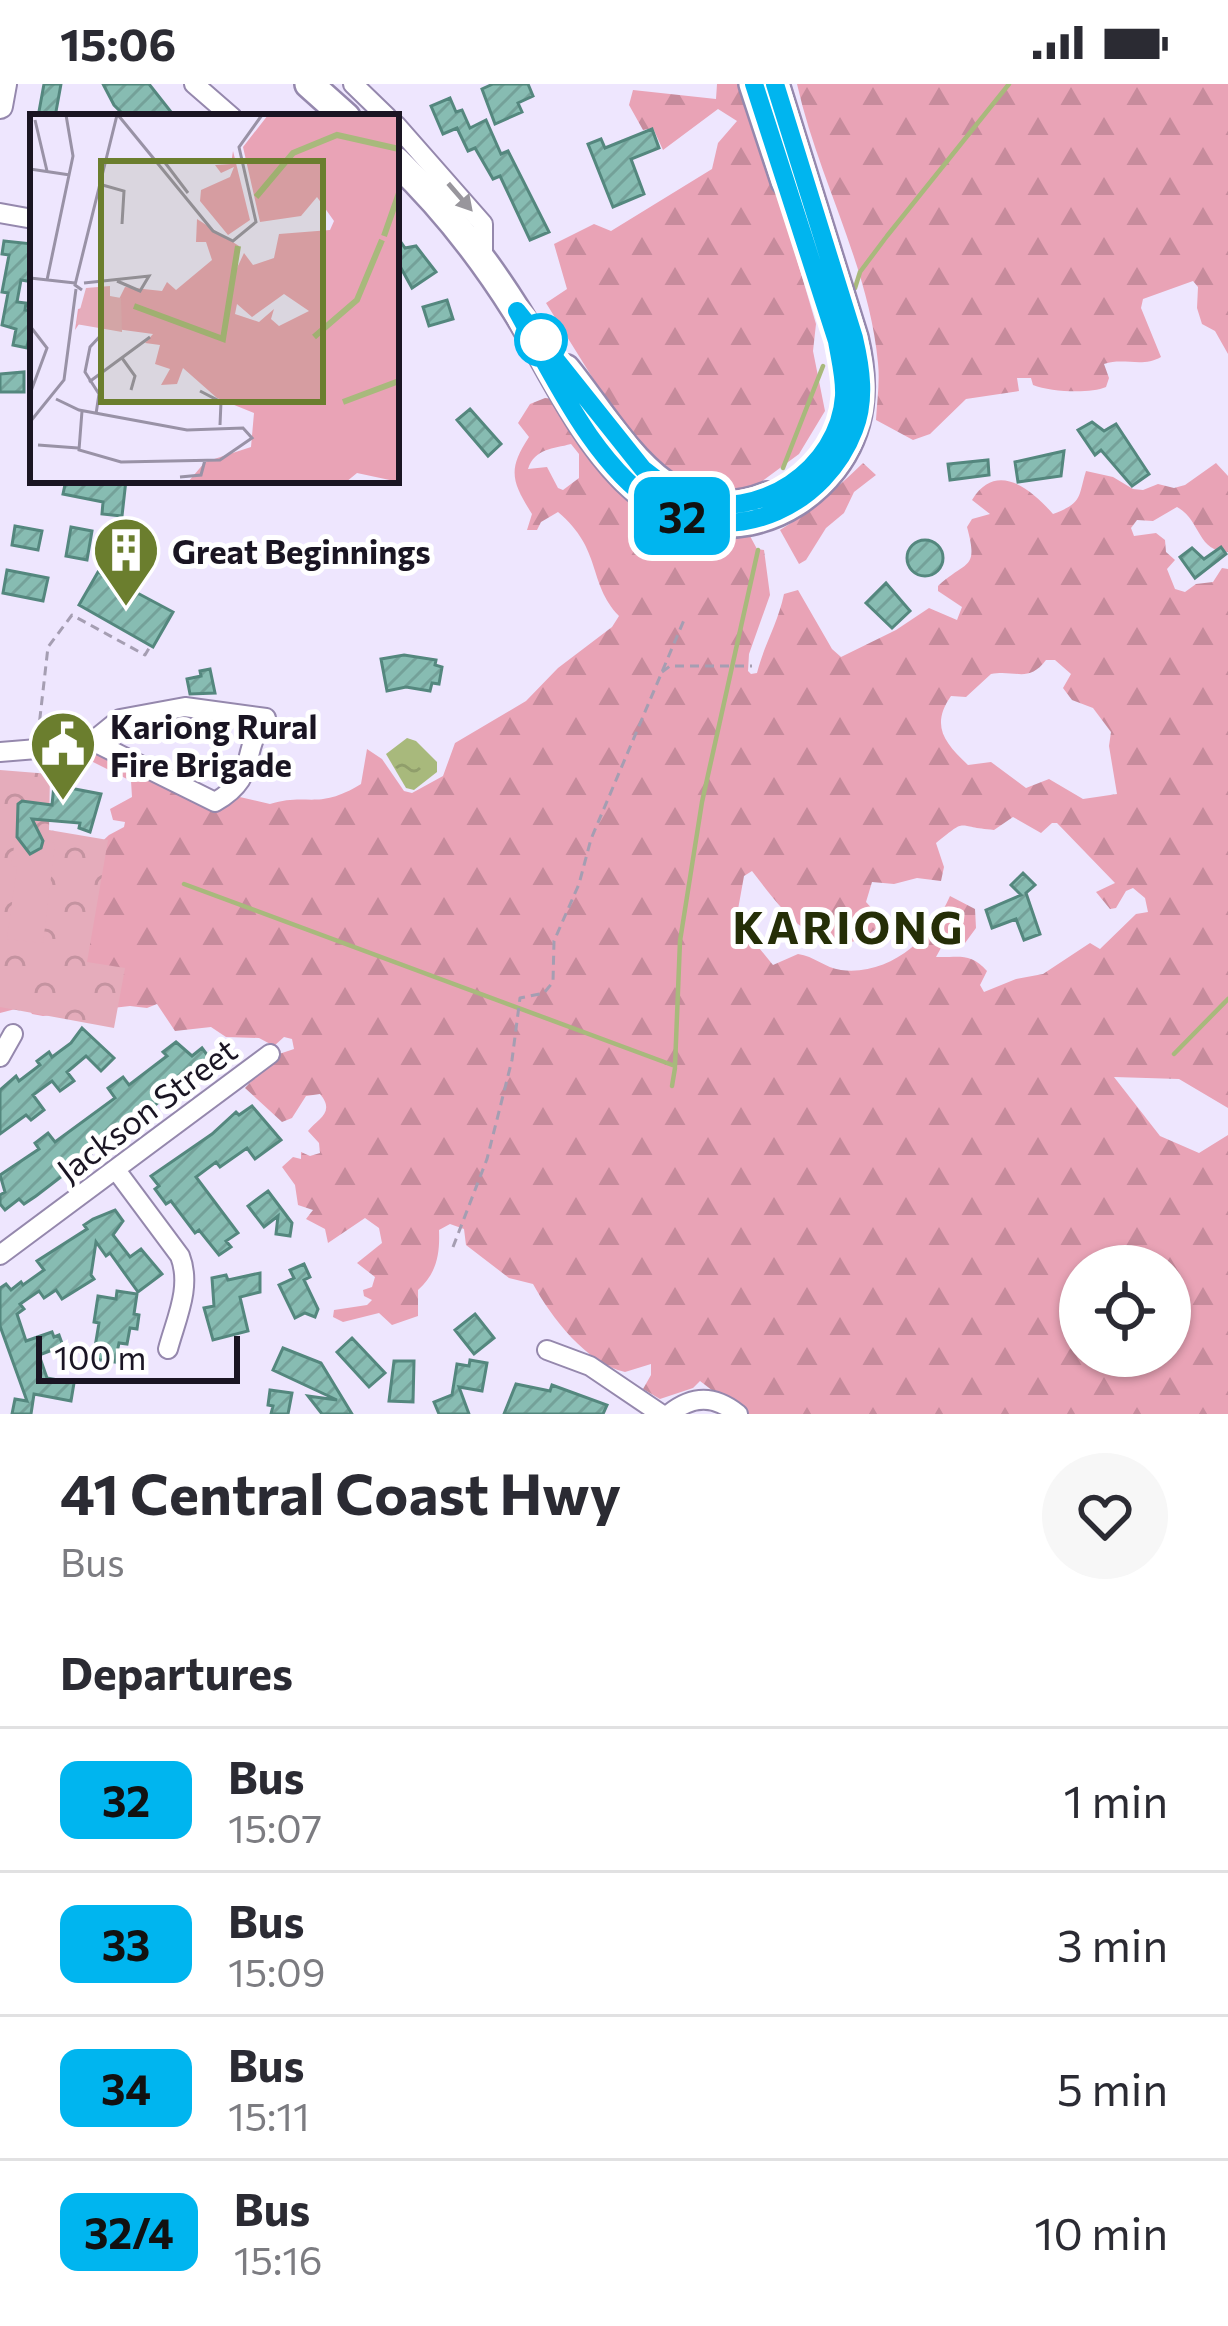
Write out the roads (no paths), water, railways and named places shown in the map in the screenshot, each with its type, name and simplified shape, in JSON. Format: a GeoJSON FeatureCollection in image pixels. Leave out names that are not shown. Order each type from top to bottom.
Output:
{"type":"FeatureCollection","features":[{"type":"Feature","properties":{"kind":"highway"},"geometry":{"type":"LineString","coordinates":[[309,84],[343,114]]}},
{"type":"Feature","properties":{"kind":"highway"},"geometry":{"type":"LineString","coordinates":[[399,164],[432,196],[643,469],[667,487],[704,502],[749,503],[781,490],[810,470],[840,420],[842,374],[837,341],[753,84]]}},
{"type":"Feature","properties":{"kind":"highway"},"geometry":{"type":"LineString","coordinates":[[517,311],[599,446],[628,481],[666,510],[710,523],[745,522],[777,512],[821,483],[855,429],[861,368],[775,84]]}},
{"type":"Feature","properties":{"kind":"main road"},"geometry":{"type":"LineString","coordinates":[[0,106],[4,84]]}},
{"type":"Feature","properties":{"kind":"street"},"geometry":{"type":"LineString","coordinates":[[194,84],[229,114]]}},
{"type":"Feature","properties":{"kind":"street"},"geometry":{"type":"LineString","coordinates":[[353,84],[384,114]]}},
{"type":"Feature","properties":{"kind":"street"},"geometry":{"type":"LineString","coordinates":[[399,128],[483,224],[482,261]]}},
{"type":"Feature","properties":{"kind":"street"},"geometry":{"type":"LineString","coordinates":[[0,213],[30,218]]}},
{"type":"Feature","properties":{"kind":"street"},"geometry":{"type":"LineString","coordinates":[[0,752],[88,745],[98,744],[215,802],[240,783],[250,740],[266,718],[185,706],[120,718],[88,745]]}},
{"type":"Feature","properties":{"kind":"street"},"geometry":{"type":"LineString","coordinates":[[0,1057],[13,1034]]}},
{"type":"Feature","properties":{"kind":"street","name":"Jackson Street"},"geometry":{"type":"LineString","coordinates":[[0,1255],[270,1054]]}},
{"type":"Feature","properties":{"kind":"street"},"geometry":{"type":"LineString","coordinates":[[116,1170],[185,1269],[183,1298],[168,1348]]}},
{"type":"Feature","properties":{"kind":"street"},"geometry":{"type":"LineString","coordinates":[[547,1350],[590,1366],[665,1414],[701,1398],[720,1402],[738,1414]]}},
{"type":"Feature","properties":{"kind":"water"},"geometry":{"type":"Polygon","coordinates":[[[407,738],[437,762],[437,772],[414,790],[406,788],[386,754],[407,738]]]}},
{"type":"Feature","properties":{"kind":"waterway"},"geometry":{"type":"LineString","coordinates":[[855,288],[860,272],[887,236],[1009,84]]}},
{"type":"Feature","properties":{"kind":"waterway"},"geometry":{"type":"LineString","coordinates":[[783,468],[823,366]]}},
{"type":"Feature","properties":{"kind":"waterway"},"geometry":{"type":"LineString","coordinates":[[184,884],[675,1066],[680,941],[702,802],[758,550]]}},
{"type":"Feature","properties":{"kind":"waterway"},"geometry":{"type":"LineString","coordinates":[[1174,1054],[1228,999]]}},
{"type":"Feature","properties":{"kind":"waterway"},"geometry":{"type":"LineString","coordinates":[[672,1086],[675,1068]]}},
{"type":"Feature","properties":{"kind":"place","name":"Great Beginnings"},"geometry":{"type":"Point","coordinates":[126,609]}},
{"type":"Feature","properties":{"kind":"place","name":"Kariong Rural Fire Brigade"},"geometry":{"type":"Point","coordinates":[63,803]}},
{"type":"Feature","properties":{"kind":"district","name":"KARIONG"},"geometry":{"type":"Point","coordinates":[849,925]}}]}
